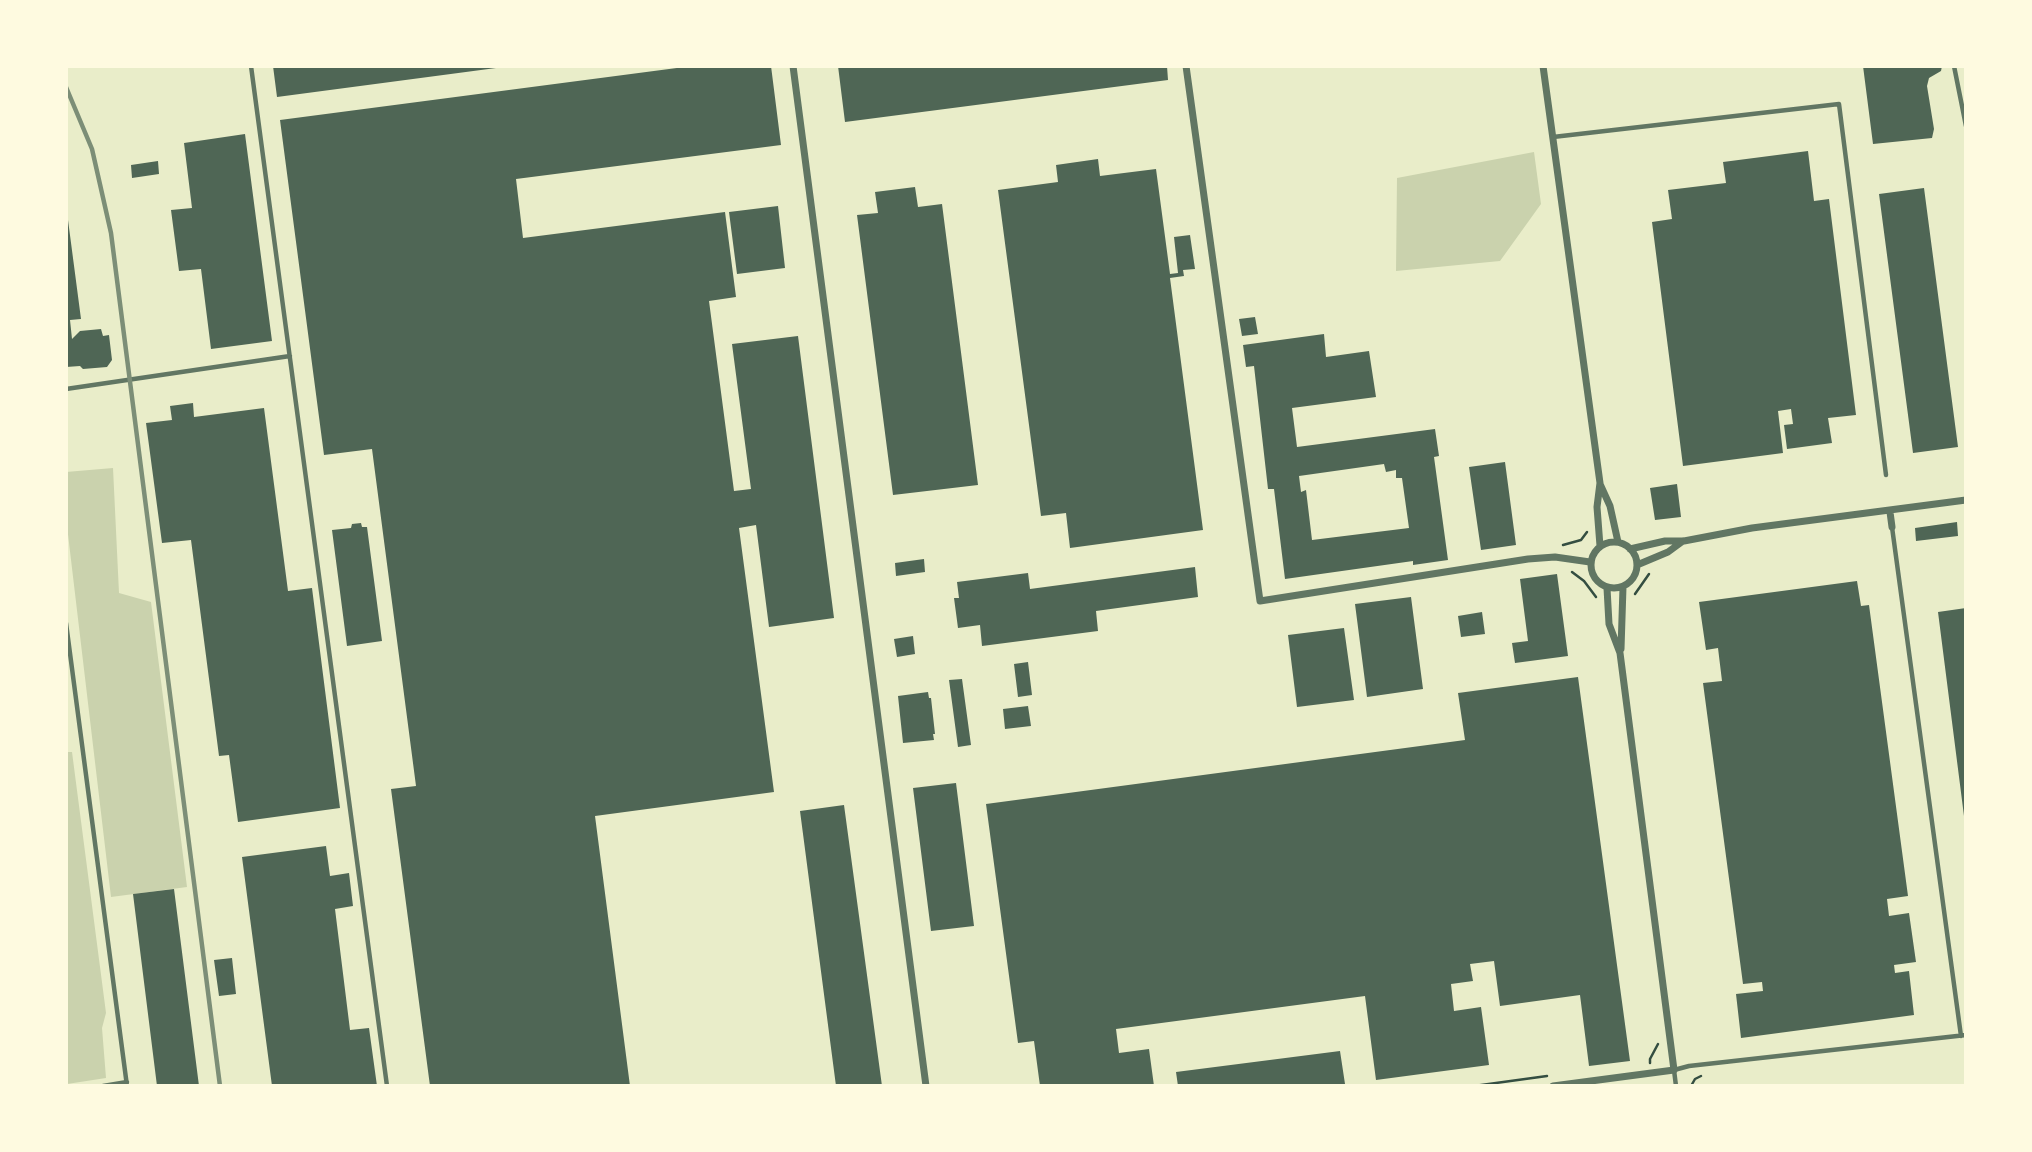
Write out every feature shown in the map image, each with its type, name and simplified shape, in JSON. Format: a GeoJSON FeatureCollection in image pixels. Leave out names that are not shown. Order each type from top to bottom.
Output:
{"type":"FeatureCollection","features":[{"type":"Feature","properties":{"kind":"street"},"geometry":{"type":"LineString","coordinates":[[793,66],[926,1086]]}},
{"type":"Feature","properties":{"kind":"street"},"geometry":{"type":"LineString","coordinates":[[1186,66],[1260,601],[1528,559],[1555,557],[1590,562]]}},
{"type":"Feature","properties":{"kind":"street"},"geometry":{"type":"LineString","coordinates":[[1543,66],[1600,483],[1597,507],[1600,546]]}},
{"type":"Feature","properties":{"kind":"street"},"geometry":{"type":"LineString","coordinates":[[1600,483],[1610,506],[1618,542]]}},
{"type":"Feature","properties":{"kind":"street"},"geometry":{"type":"LineString","coordinates":[[1630,549],[1752,528],[1890,512],[1965,500]]}},
{"type":"Feature","properties":{"kind":"street"},"geometry":{"type":"LineString","coordinates":[[1890,512],[1892,527]]}},
{"type":"Feature","properties":{"kind":"street"},"geometry":{"type":"LineString","coordinates":[[1637,565],[1668,552],[1684,541]]}},
{"type":"Feature","properties":{"kind":"street"},"geometry":{"type":"LineString","coordinates":[[1618,542],[1630,549],[1637,565],[1633,578],[1623,587],[1607,588],[1596,581],[1590,569],[1590,562],[1595,550],[1600,546],[1618,542]]}},
{"type":"Feature","properties":{"kind":"street"},"geometry":{"type":"LineString","coordinates":[[1553,1086],[1674,1070],[1620,653],[1623,587]]}},
{"type":"Feature","properties":{"kind":"street"},"geometry":{"type":"LineString","coordinates":[[1607,588],[1609,624],[1620,653]]}},
{"type":"Feature","properties":{"kind":"lane"},"geometry":{"type":"LineString","coordinates":[[251,66],[387,1086]]}},
{"type":"Feature","properties":{"kind":"lane"},"geometry":{"type":"LineString","coordinates":[[1954,66],[1965,126]]}},
{"type":"Feature","properties":{"kind":"lane"},"geometry":{"type":"LineString","coordinates":[[1553,137],[1839,104],[1886,475]]}},
{"type":"Feature","properties":{"kind":"lane"},"geometry":{"type":"LineString","coordinates":[[66,388],[290,356]]}},
{"type":"Feature","properties":{"kind":"lane"},"geometry":{"type":"LineString","coordinates":[[1676,1086],[1674,1070],[1689,1066],[1963,1036],[1892,527]]}},
{"type":"Feature","properties":{"kind":"lane"},"geometry":{"type":"LineString","coordinates":[[66,623],[127,1084],[103,1086]]}},
{"type":"Feature","properties":{"kind":"path"},"geometry":{"type":"LineString","coordinates":[[1651,1073],[1650,1059],[1659,1041],[1670,1039]]}},
{"type":"Feature","properties":{"kind":"path"},"geometry":{"type":"LineString","coordinates":[[1691,1086],[1695,1079],[1707,1075]]}},
{"type":"Feature","properties":{"kind":"green space"},"geometry":{"type":"Polygon","coordinates":[[[1534,152],[1541,204],[1500,261],[1396,271],[1397,178],[1534,152]]]}},
{"type":"Feature","properties":{"kind":"green space"},"geometry":{"type":"Polygon","coordinates":[[[113,468],[119,593],[151,602],[187,887],[111,897],[67,526],[66,472],[113,468]]]}},
{"type":"Feature","properties":{"kind":"green space"},"geometry":{"type":"Polygon","coordinates":[[[67,752],[72,752],[106,1013],[102,1028],[106,1078],[67,1084],[67,752]]]}},
{"type":"Feature","properties":{"kind":"building"},"geometry":{"type":"Polygon","coordinates":[[[273,66],[496,66],[496,68],[277,97],[273,66]]]}},
{"type":"Feature","properties":{"kind":"building"},"geometry":{"type":"Polygon","coordinates":[[[692,66],[771,66],[781,145],[516,179],[523,238],[725,212],[736,297],[709,301],[734,491],[751,489],[732,344],[798,336],[834,618],[769,627],[756,525],[739,528],[774,792],[595,816],[630,1086],[430,1086],[391,789],[416,786],[372,449],[324,455],[280,120],[692,66]]]}},
{"type":"Feature","properties":{"kind":"building"},"geometry":{"type":"Polygon","coordinates":[[[838,66],[1167,66],[1168,80],[845,122],[838,66]]]}},
{"type":"Feature","properties":{"kind":"building"},"geometry":{"type":"Polygon","coordinates":[[[1863,66],[1942,66],[1941,71],[1929,78],[1927,86],[1934,129],[1932,138],[1873,144],[1863,66]]]}},
{"type":"Feature","properties":{"kind":"building"},"geometry":{"type":"Polygon","coordinates":[[[245,134],[272,341],[211,349],[201,269],[179,271],[171,210],[192,208],[184,143],[245,134]]]}},
{"type":"Feature","properties":{"kind":"building"},"geometry":{"type":"Polygon","coordinates":[[[1808,151],[1814,201],[1829,199],[1856,415],[1828,418],[1832,443],[1787,449],[1784,425],[1793,424],[1791,409],[1778,411],[1783,453],[1683,466],[1652,222],[1672,219],[1668,190],[1726,183],[1723,162],[1808,151]]]}},
{"type":"Feature","properties":{"kind":"building"},"geometry":{"type":"Polygon","coordinates":[[[1098,159],[1100,176],[1156,169],[1170,274],[1178,273],[1174,237],[1190,235],[1195,269],[1183,270],[1184,276],[1170,278],[1203,530],[1070,548],[1066,513],[1041,516],[998,190],[1058,182],[1056,165],[1098,159]]]}},
{"type":"Feature","properties":{"kind":"building"},"geometry":{"type":"Polygon","coordinates":[[[158,161],[159,174],[132,178],[131,165],[158,161]]]}},
{"type":"Feature","properties":{"kind":"building"},"geometry":{"type":"Polygon","coordinates":[[[915,187],[918,207],[942,204],[978,485],[893,495],[857,215],[878,213],[875,192],[915,187]]]}},
{"type":"Feature","properties":{"kind":"building"},"geometry":{"type":"Polygon","coordinates":[[[1924,188],[1958,447],[1913,453],[1879,194],[1924,188]]]}},
{"type":"Feature","properties":{"kind":"building"},"geometry":{"type":"Polygon","coordinates":[[[778,206],[785,268],[737,274],[729,212],[778,206]]]}},
{"type":"Feature","properties":{"kind":"building"},"geometry":{"type":"Polygon","coordinates":[[[68,220],[81,319],[70,320],[72,339],[80,331],[101,329],[103,336],[109,335],[112,360],[107,367],[66,367],[68,220]]]}},
{"type":"Feature","properties":{"kind":"building"},"geometry":{"type":"Polygon","coordinates":[[[1255,317],[1258,334],[1242,336],[1239,319],[1255,317]]]}},
{"type":"Feature","properties":{"kind":"building"},"geometry":{"type":"Polygon","coordinates":[[[1324,334],[1326,357],[1369,351],[1376,397],[1292,408],[1297,447],[1435,429],[1439,456],[1434,457],[1448,560],[1413,565],[1413,561],[1285,579],[1274,489],[1268,489],[1254,366],[1246,367],[1243,345],[1324,334]],[[1384,464],[1299,476],[1301,492],[1306,490],[1312,540],[1409,528],[1402,478],[1396,478],[1396,470],[1386,472],[1384,464]]]}},
{"type":"Feature","properties":{"kind":"building"},"geometry":{"type":"Polygon","coordinates":[[[193,403],[194,417],[264,408],[288,591],[312,588],[340,808],[238,822],[229,755],[219,756],[191,540],[162,543],[146,423],[172,420],[170,406],[193,403]]]}},
{"type":"Feature","properties":{"kind":"building"},"geometry":{"type":"Polygon","coordinates":[[[1505,462],[1516,545],[1481,550],[1469,467],[1505,462]]]}},
{"type":"Feature","properties":{"kind":"building"},"geometry":{"type":"Polygon","coordinates":[[[1677,484],[1681,517],[1655,520],[1650,488],[1677,484]]]}},
{"type":"Feature","properties":{"kind":"building"},"geometry":{"type":"Polygon","coordinates":[[[1957,522],[1958,536],[1916,541],[1915,528],[1957,522]]]}},
{"type":"Feature","properties":{"kind":"building"},"geometry":{"type":"Polygon","coordinates":[[[361,523],[362,527],[367,527],[382,641],[347,646],[332,530],[351,528],[352,524],[361,523]]]}},
{"type":"Feature","properties":{"kind":"building"},"geometry":{"type":"Polygon","coordinates":[[[924,559],[925,572],[896,576],[895,563],[924,559]]]}},
{"type":"Feature","properties":{"kind":"building"},"geometry":{"type":"Polygon","coordinates":[[[1195,567],[1198,597],[1096,611],[1098,631],[982,646],[980,625],[958,628],[954,598],[959,598],[957,582],[1028,573],[1030,589],[1195,567]]]}},
{"type":"Feature","properties":{"kind":"building"},"geometry":{"type":"Polygon","coordinates":[[[1557,574],[1568,656],[1515,663],[1512,643],[1528,641],[1520,579],[1557,574]]]}},
{"type":"Feature","properties":{"kind":"building"},"geometry":{"type":"Polygon","coordinates":[[[1857,581],[1861,606],[1869,605],[1908,896],[1887,899],[1889,916],[1909,913],[1916,962],[1894,965],[1895,973],[1909,971],[1914,1015],[1741,1038],[1736,994],[1763,991],[1762,982],[1743,984],[1703,683],[1722,681],[1718,648],[1706,650],[1699,602],[1857,581]]]}},
{"type":"Feature","properties":{"kind":"building"},"geometry":{"type":"Polygon","coordinates":[[[1411,597],[1423,689],[1367,697],[1355,604],[1411,597]]]}},
{"type":"Feature","properties":{"kind":"building"},"geometry":{"type":"Polygon","coordinates":[[[1966,608],[1966,816],[1964,816],[1938,612],[1966,608]]]}},
{"type":"Feature","properties":{"kind":"building"},"geometry":{"type":"Polygon","coordinates":[[[1482,612],[1485,634],[1461,637],[1458,616],[1482,612]]]}},
{"type":"Feature","properties":{"kind":"building"},"geometry":{"type":"Polygon","coordinates":[[[1344,628],[1354,700],[1297,707],[1288,635],[1344,628]]]}},
{"type":"Feature","properties":{"kind":"building"},"geometry":{"type":"Polygon","coordinates":[[[913,636],[915,654],[897,657],[894,639],[913,636]]]}},
{"type":"Feature","properties":{"kind":"building"},"geometry":{"type":"Polygon","coordinates":[[[1028,662],[1032,695],[1018,697],[1014,664],[1028,662]]]}},
{"type":"Feature","properties":{"kind":"building"},"geometry":{"type":"Polygon","coordinates":[[[1578,677],[1630,1061],[1589,1066],[1580,995],[1500,1006],[1494,961],[1470,964],[1473,981],[1451,984],[1454,1011],[1481,1007],[1489,1065],[1376,1080],[1365,996],[1116,1029],[1119,1053],[1149,1049],[1154,1086],[1040,1086],[1034,1041],[1018,1043],[986,804],[1465,740],[1458,693],[1578,677]]]}},
{"type":"Feature","properties":{"kind":"building"},"geometry":{"type":"Polygon","coordinates":[[[962,679],[971,745],[958,747],[949,680],[962,679]]]}},
{"type":"Feature","properties":{"kind":"building"},"geometry":{"type":"Polygon","coordinates":[[[928,692],[931,698],[934,740],[903,743],[898,696],[928,692]]]}},
{"type":"Feature","properties":{"kind":"building"},"geometry":{"type":"Polygon","coordinates":[[[1028,706],[1031,726],[1005,729],[1003,709],[1028,706]]]}},
{"type":"Feature","properties":{"kind":"building"},"geometry":{"type":"Polygon","coordinates":[[[956,783],[974,926],[931,931],[913,788],[956,783]]]}},
{"type":"Feature","properties":{"kind":"building"},"geometry":{"type":"Polygon","coordinates":[[[844,805],[882,1086],[836,1086],[800,811],[844,805]]]}},
{"type":"Feature","properties":{"kind":"building"},"geometry":{"type":"Polygon","coordinates":[[[326,846],[330,876],[349,873],[353,906],[335,909],[350,1030],[369,1028],[377,1086],[272,1086],[242,857],[326,846]]]}},
{"type":"Feature","properties":{"kind":"building"},"geometry":{"type":"Polygon","coordinates":[[[174,889],[199,1086],[157,1086],[133,894],[174,889]]]}},
{"type":"Feature","properties":{"kind":"building"},"geometry":{"type":"Polygon","coordinates":[[[232,958],[236,994],[219,996],[214,960],[232,958]]]}},
{"type":"Feature","properties":{"kind":"building"},"geometry":{"type":"Polygon","coordinates":[[[1340,1051],[1345,1084],[1178,1086],[1176,1072],[1340,1051]]]}},
{"type":"Feature","properties":{"kind":"railway"},"geometry":{"type":"LineString","coordinates":[[66,87],[92,149],[111,233],[220,1086]]}}]}
